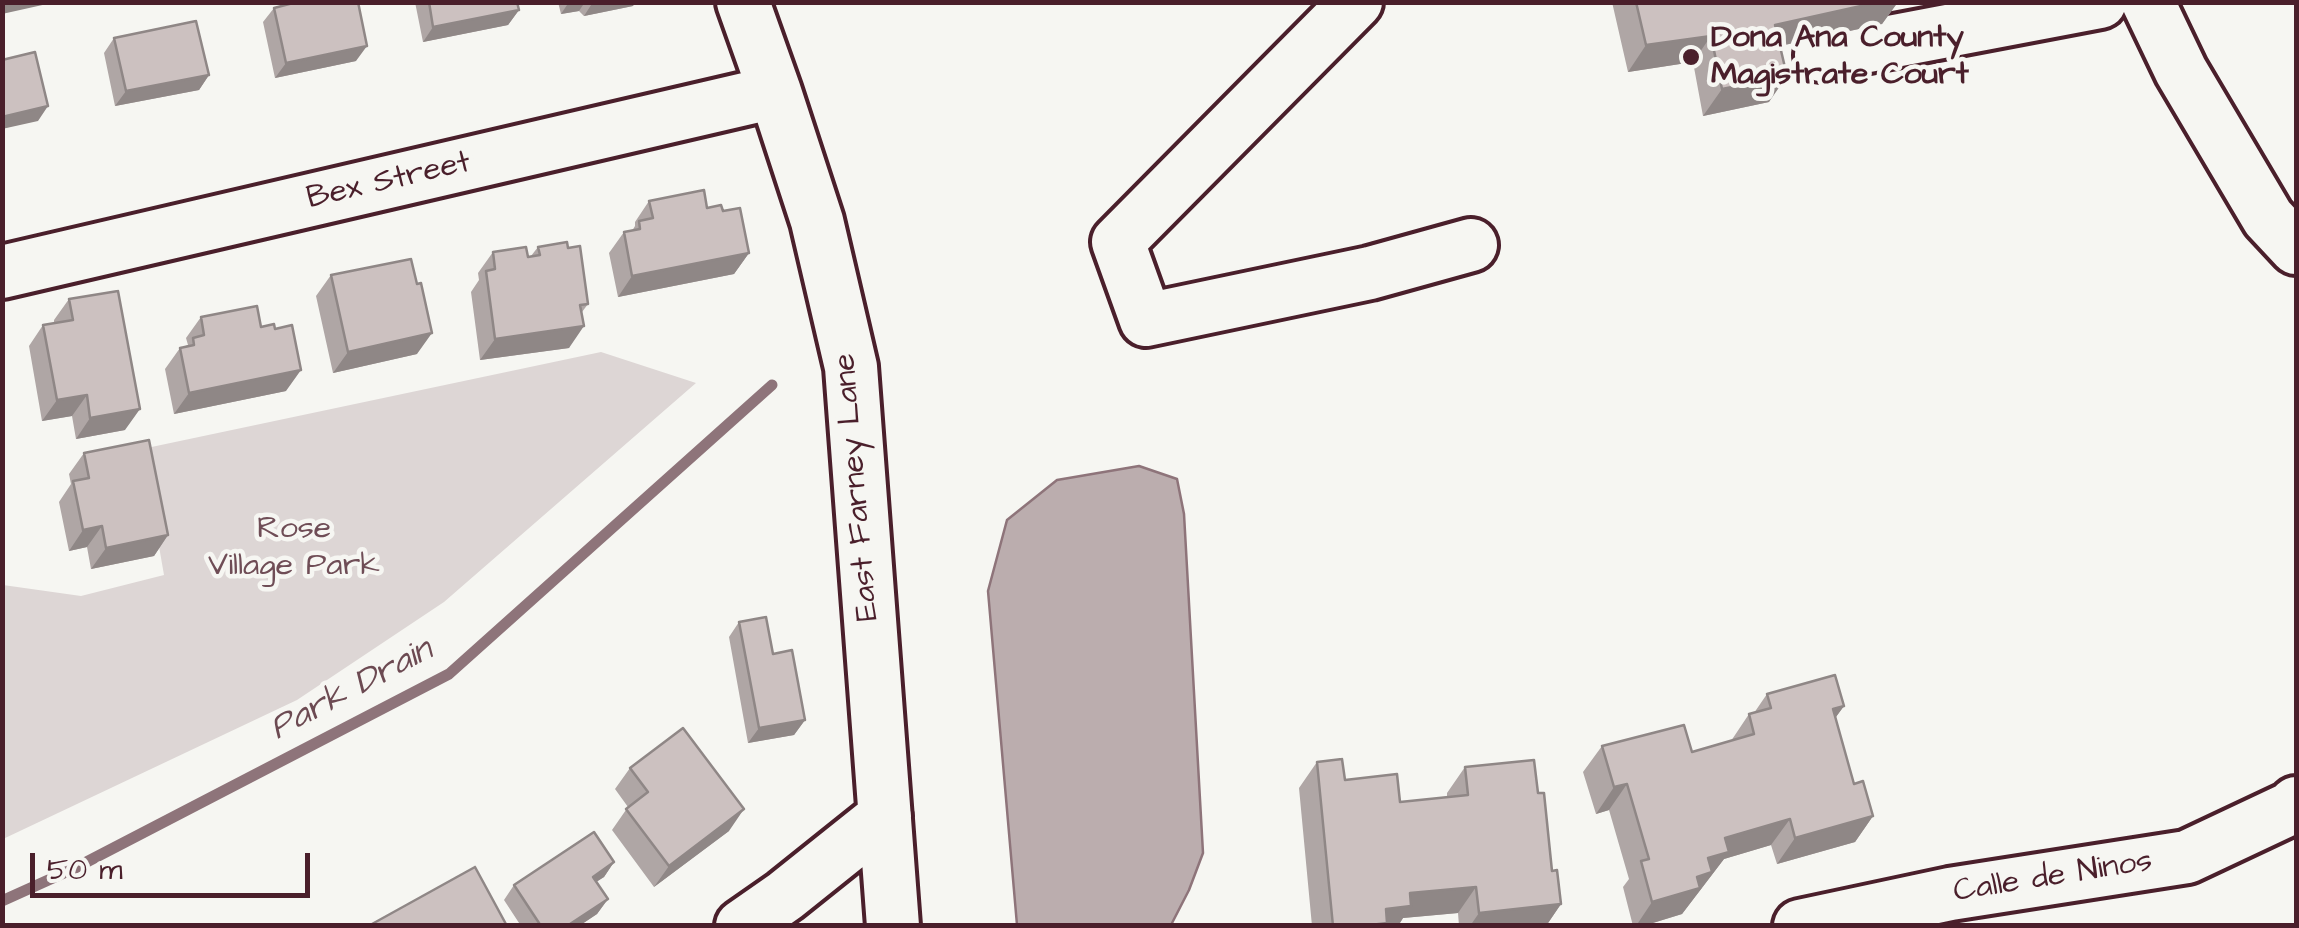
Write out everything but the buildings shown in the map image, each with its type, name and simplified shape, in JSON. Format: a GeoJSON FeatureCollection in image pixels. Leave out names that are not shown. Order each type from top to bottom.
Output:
{"type":"FeatureCollection","features":[{"type":"Feature","properties":{"kind":"street","name":"East Farney Lane"},"geometry":{"type":"LineString","coordinates":[[742,2],[817,221],[852,366],[893,926]]}},
{"type":"Feature","properties":{"kind":"street"},"geometry":{"type":"LineString","coordinates":[[1356,2],[1118,242],[1146,320],[1370,273],[1470,245]]}},
{"type":"Feature","properties":{"kind":"street"},"geometry":{"type":"LineString","coordinates":[[1821,55],[2100,2]]}},
{"type":"Feature","properties":{"kind":"street"},"geometry":{"type":"LineString","coordinates":[[2148,2],[2181,70],[2268,218],[2296,248]]}},
{"type":"Feature","properties":{"kind":"street","name":"Bex Street"},"geometry":{"type":"LineString","coordinates":[[2,272],[775,92]]}},
{"type":"Feature","properties":{"kind":"street","name":"Calle de Ninos"},"geometry":{"type":"LineString","coordinates":[[1800,926],[1950,894],[2187,857],[2295,809]]}},
{"type":"Feature","properties":{"kind":"street"},"geometry":{"type":"LineString","coordinates":[[742,926],[885,816]]}},
{"type":"Feature","properties":{"kind":"green space","name":"Rose Village Park"},"geometry":{"type":"Polygon","coordinates":[[[601,352],[696,383],[444,602],[297,700],[3,839],[3,585],[81,596],[164,575],[142,449],[601,352]]]}},
{"type":"Feature","properties":{"kind":"shaded area"},"geometry":{"type":"Polygon","coordinates":[[[1139,466],[1177,479],[1184,514],[1203,853],[1171,925],[1017,925],[988,591],[1007,520],[1057,480],[1139,466]]]}},
{"type":"Feature","properties":{"kind":"waterway","name":"Park Drain"},"geometry":{"type":"LineString","coordinates":[[2,901],[75,868],[449,674],[772,385]]}},
{"type":"Feature","properties":{"kind":"place","name":"Dona Ana County Magistrate Court"},"geometry":{"type":"Point","coordinates":[1691,57]}}]}
